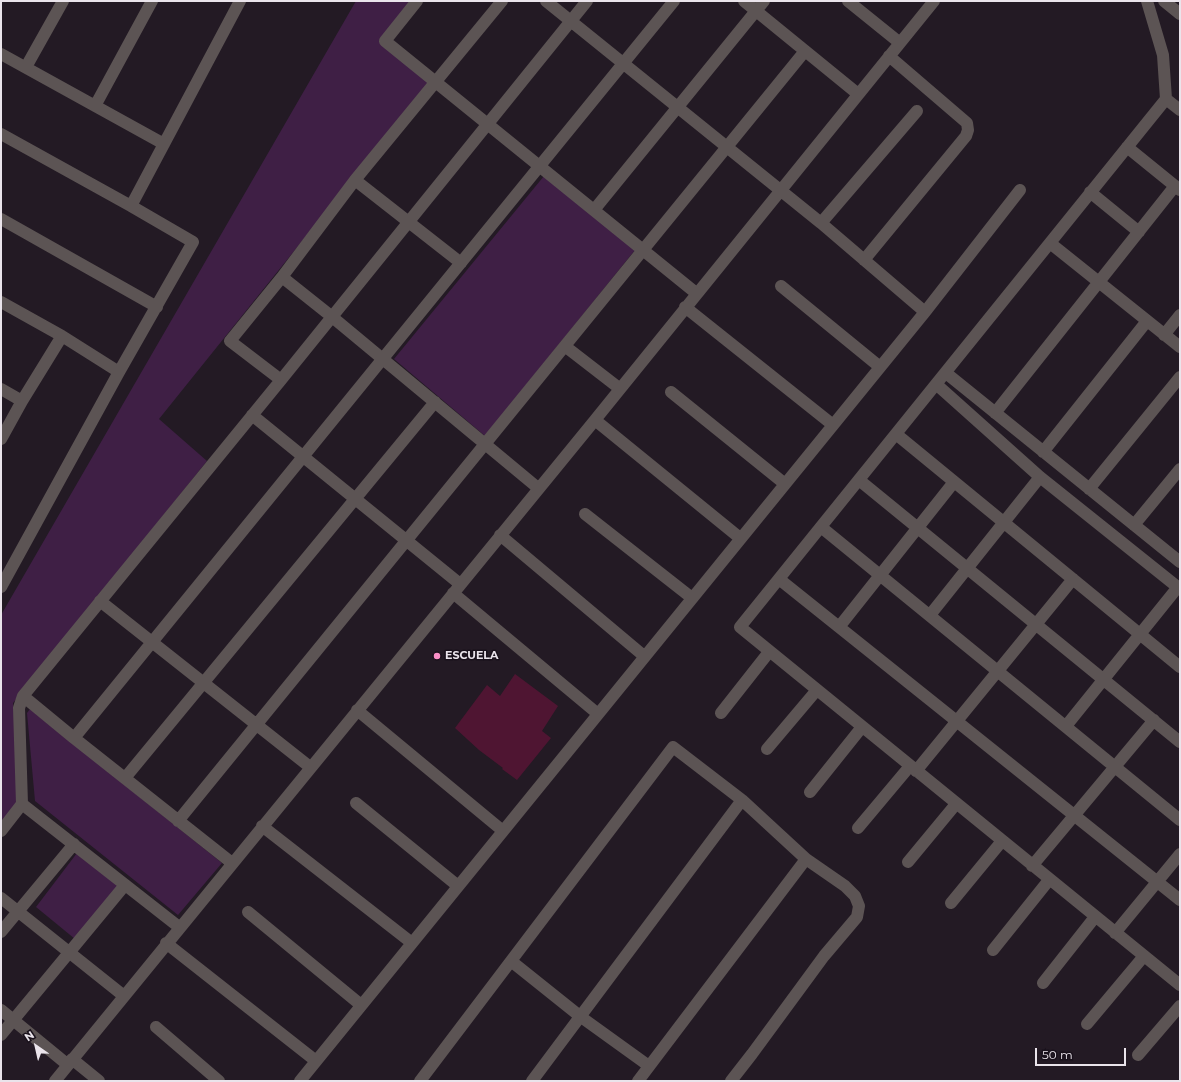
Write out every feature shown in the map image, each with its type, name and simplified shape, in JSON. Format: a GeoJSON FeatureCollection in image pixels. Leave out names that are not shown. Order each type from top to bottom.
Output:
{"type":"FeatureCollection","features":[{"type":"Feature","properties":{"kind":"street"},"geometry":{"type":"LineString","coordinates":[[26,67],[63,1]]}},
{"type":"Feature","properties":{"kind":"street"},"geometry":{"type":"LineString","coordinates":[[94,106],[152,1]]}},
{"type":"Feature","properties":{"kind":"street"},"geometry":{"type":"LineString","coordinates":[[131,206],[240,1]]}},
{"type":"Feature","properties":{"kind":"street"},"geometry":{"type":"LineString","coordinates":[[417,1],[385,41],[696,293]]}},
{"type":"Feature","properties":{"kind":"street"},"geometry":{"type":"LineString","coordinates":[[281,380],[230,341],[282,277],[355,180],[502,1]]}},
{"type":"Feature","properties":{"kind":"street"},"geometry":{"type":"LineString","coordinates":[[546,1],[821,223],[925,312]]}},
{"type":"Feature","properties":{"kind":"street"},"geometry":{"type":"LineString","coordinates":[[1,830],[22,804],[19,708],[23,696],[252,416],[587,1]]}},
{"type":"Feature","properties":{"kind":"street"},"geometry":{"type":"LineString","coordinates":[[74,738],[674,1]]}},
{"type":"Feature","properties":{"kind":"street"},"geometry":{"type":"LineString","coordinates":[[744,1],[858,94]]}},
{"type":"Feature","properties":{"kind":"street"},"geometry":{"type":"LineString","coordinates":[[594,210],[764,1]]}},
{"type":"Feature","properties":{"kind":"street"},"geometry":{"type":"LineString","coordinates":[[848,1],[900,43]]}},
{"type":"Feature","properties":{"kind":"street"},"geometry":{"type":"LineString","coordinates":[[54,1081],[595,420],[619,388],[934,1]]}},
{"type":"Feature","properties":{"kind":"street"},"geometry":{"type":"LineString","coordinates":[[1147,1],[1163,55],[1166,99],[740,627],[816,691],[1095,918],[1180,985]]}},
{"type":"Feature","properties":{"kind":"street"},"geometry":{"type":"LineString","coordinates":[[1164,1],[1180,14]]}},
{"type":"Feature","properties":{"kind":"street"},"geometry":{"type":"LineString","coordinates":[[178,821],[566,347],[805,51]]}},
{"type":"Feature","properties":{"kind":"street"},"geometry":{"type":"LineString","coordinates":[[1,54],[164,144]]}},
{"type":"Feature","properties":{"kind":"street"},"geometry":{"type":"LineString","coordinates":[[864,260],[966,136],[968,130],[966,123],[889,56]]}},
{"type":"Feature","properties":{"kind":"street"},"geometry":{"type":"LineString","coordinates":[[1166,99],[1180,110]]}},
{"type":"Feature","properties":{"kind":"street"},"geometry":{"type":"LineString","coordinates":[[821,223],[917,111]]}},
{"type":"Feature","properties":{"kind":"street"},"geometry":{"type":"LineString","coordinates":[[1,134],[193,242],[119,372],[1,586]]}},
{"type":"Feature","properties":{"kind":"street"},"geometry":{"type":"LineString","coordinates":[[995,413],[1139,232],[1178,188],[1127,148]]}},
{"type":"Feature","properties":{"kind":"street"},"geometry":{"type":"LineString","coordinates":[[355,180],[461,263]]}},
{"type":"Feature","properties":{"kind":"street"},"geometry":{"type":"LineString","coordinates":[[300,1081],[925,312],[1020,190]]}},
{"type":"Feature","properties":{"kind":"street"},"geometry":{"type":"LineString","coordinates":[[1090,192],[1139,232]]}},
{"type":"Feature","properties":{"kind":"street"},"geometry":{"type":"LineString","coordinates":[[1,219],[157,307]]}},
{"type":"Feature","properties":{"kind":"street"},"geometry":{"type":"LineString","coordinates":[[1050,243],[1180,347]]}},
{"type":"Feature","properties":{"kind":"street"},"geometry":{"type":"LineString","coordinates":[[282,277],[332,316],[538,488]]}},
{"type":"Feature","properties":{"kind":"street"},"geometry":{"type":"LineString","coordinates":[[781,286],[880,366]]}},
{"type":"Feature","properties":{"kind":"street"},"geometry":{"type":"LineString","coordinates":[[1,302],[62,336],[119,372]]}},
{"type":"Feature","properties":{"kind":"street"},"geometry":{"type":"LineString","coordinates":[[685,307],[833,425]]}},
{"type":"Feature","properties":{"kind":"street"},"geometry":{"type":"LineString","coordinates":[[1164,335],[1180,315]]}},
{"type":"Feature","properties":{"kind":"street"},"geometry":{"type":"LineString","coordinates":[[1043,452],[1148,321]]}},
{"type":"Feature","properties":{"kind":"street"},"geometry":{"type":"LineString","coordinates":[[1,439],[22,401],[62,336]]}},
{"type":"Feature","properties":{"kind":"street"},"geometry":{"type":"LineString","coordinates":[[566,347],[619,388]]}},
{"type":"Feature","properties":{"kind":"street"},"geometry":{"type":"LineString","coordinates":[[946,373],[1180,562]]}},
{"type":"Feature","properties":{"kind":"street"},"geometry":{"type":"LineString","coordinates":[[1089,489],[1180,377]]}},
{"type":"Feature","properties":{"kind":"street"},"geometry":{"type":"LineString","coordinates":[[936,384],[1040,477],[1179,588],[1066,726]]}},
{"type":"Feature","properties":{"kind":"street"},"geometry":{"type":"LineString","coordinates":[[1,389],[22,401]]}},
{"type":"Feature","properties":{"kind":"street"},"geometry":{"type":"LineString","coordinates":[[671,392],[785,484]]}},
{"type":"Feature","properties":{"kind":"street"},"geometry":{"type":"LineString","coordinates":[[125,778],[435,402]]}},
{"type":"Feature","properties":{"kind":"street"},"geometry":{"type":"LineString","coordinates":[[252,416],[407,541],[456,589],[598,714]]}},
{"type":"Feature","properties":{"kind":"street"},"geometry":{"type":"LineString","coordinates":[[595,420],[740,538]]}},
{"type":"Feature","properties":{"kind":"street"},"geometry":{"type":"LineString","coordinates":[[896,434],[1180,667]]}},
{"type":"Feature","properties":{"kind":"street"},"geometry":{"type":"LineString","coordinates":[[1134,525],[1180,469]]}},
{"type":"Feature","properties":{"kind":"street"},"geometry":{"type":"LineString","coordinates":[[930,615],[1040,477]]}},
{"type":"Feature","properties":{"kind":"street"},"geometry":{"type":"LineString","coordinates":[[858,480],[1180,742]]}},
{"type":"Feature","properties":{"kind":"street"},"geometry":{"type":"LineString","coordinates":[[839,626],[954,482]]}},
{"type":"Feature","properties":{"kind":"street"},"geometry":{"type":"LineString","coordinates":[[585,514],[692,598]]}},
{"type":"Feature","properties":{"kind":"street"},"geometry":{"type":"LineString","coordinates":[[821,527],[1180,820]]}},
{"type":"Feature","properties":{"kind":"street"},"geometry":{"type":"LineString","coordinates":[[500,535],[644,656]]}},
{"type":"Feature","properties":{"kind":"street"},"geometry":{"type":"LineString","coordinates":[[779,579],[1180,900]]}},
{"type":"Feature","properties":{"kind":"street"},"geometry":{"type":"LineString","coordinates":[[858,828],[957,722],[1073,579]]}},
{"type":"Feature","properties":{"kind":"street"},"geometry":{"type":"LineString","coordinates":[[100,601],[310,767]]}},
{"type":"Feature","properties":{"kind":"street"},"geometry":{"type":"LineString","coordinates":[[721,713],[769,652]]}},
{"type":"Feature","properties":{"kind":"street"},"geometry":{"type":"LineString","coordinates":[[767,749],[816,691]]}},
{"type":"Feature","properties":{"kind":"street"},"geometry":{"type":"LineString","coordinates":[[23,696],[232,864]]}},
{"type":"Feature","properties":{"kind":"street"},"geometry":{"type":"LineString","coordinates":[[357,710],[503,831]]}},
{"type":"Feature","properties":{"kind":"street"},"geometry":{"type":"LineString","coordinates":[[1032,866],[1154,720]]}},
{"type":"Feature","properties":{"kind":"street"},"geometry":{"type":"LineString","coordinates":[[810,792],[862,727]]}},
{"type":"Feature","properties":{"kind":"street"},"geometry":{"type":"LineString","coordinates":[[420,1081],[673,747],[742,800],[806,859],[845,886],[855,896],[860,906],[857,917],[824,956],[731,1081]]}},
{"type":"Feature","properties":{"kind":"street"},"geometry":{"type":"LineString","coordinates":[[532,1081],[742,800]]}},
{"type":"Feature","properties":{"kind":"street"},"geometry":{"type":"LineString","coordinates":[[356,803],[458,886]]}},
{"type":"Feature","properties":{"kind":"street"},"geometry":{"type":"LineString","coordinates":[[22,804],[180,927]]}},
{"type":"Feature","properties":{"kind":"street"},"geometry":{"type":"LineString","coordinates":[[908,862],[956,804]]}},
{"type":"Feature","properties":{"kind":"street"},"geometry":{"type":"LineString","coordinates":[[262,826],[412,943]]}},
{"type":"Feature","properties":{"kind":"street"},"geometry":{"type":"LineString","coordinates":[[951,904],[1002,841]]}},
{"type":"Feature","properties":{"kind":"street"},"geometry":{"type":"LineString","coordinates":[[1,932],[74,844]]}},
{"type":"Feature","properties":{"kind":"street"},"geometry":{"type":"LineString","coordinates":[[1115,933],[1180,854]]}},
{"type":"Feature","properties":{"kind":"street"},"geometry":{"type":"LineString","coordinates":[[638,1081],[806,859]]}},
{"type":"Feature","properties":{"kind":"street"},"geometry":{"type":"LineString","coordinates":[[993,950],[1049,880]]}},
{"type":"Feature","properties":{"kind":"street"},"geometry":{"type":"LineString","coordinates":[[1,1035],[125,885]]}},
{"type":"Feature","properties":{"kind":"street"},"geometry":{"type":"LineString","coordinates":[[1,898],[124,996]]}},
{"type":"Feature","properties":{"kind":"street"},"geometry":{"type":"LineString","coordinates":[[248,912],[361,1005]]}},
{"type":"Feature","properties":{"kind":"street"},"geometry":{"type":"LineString","coordinates":[[1042,983],[1095,918]]}},
{"type":"Feature","properties":{"kind":"street"},"geometry":{"type":"LineString","coordinates":[[166,944],[316,1061]]}},
{"type":"Feature","properties":{"kind":"street"},"geometry":{"type":"LineString","coordinates":[[1087,1024],[1144,956]]}},
{"type":"Feature","properties":{"kind":"street"},"geometry":{"type":"LineString","coordinates":[[511,961],[581,1017],[649,1066]]}},
{"type":"Feature","properties":{"kind":"street"},"geometry":{"type":"LineString","coordinates":[[1138,1055],[1180,1006]]}},
{"type":"Feature","properties":{"kind":"street"},"geometry":{"type":"LineString","coordinates":[[1,1010],[70,1062],[99,1081]]}},
{"type":"Feature","properties":{"kind":"street"},"geometry":{"type":"LineString","coordinates":[[156,1027],[219,1081]]}},
{"type":"Feature","properties":{"kind":"shaded area"},"geometry":{"type":"Polygon","coordinates":[[[356,1],[411,1],[379,41],[430,82],[159,419],[207,461],[13,703],[21,798],[1,822],[1,615],[356,1]]]}},
{"type":"Feature","properties":{"kind":"shaded area"},"geometry":{"type":"Polygon","coordinates":[[[544,176],[635,250],[485,436],[394,359],[544,176]]]}},
{"type":"Feature","properties":{"kind":"shaded area"},"geometry":{"type":"Polygon","coordinates":[[[30,709],[222,863],[178,915],[35,801],[27,713],[30,709]]]}},
{"type":"Feature","properties":{"kind":"shaded area"},"geometry":{"type":"Polygon","coordinates":[[[77,853],[118,886],[75,939],[36,907],[77,853]]]}},
{"type":"Feature","properties":{"kind":"building"},"geometry":{"type":"Polygon","coordinates":[[[515,674],[558,706],[542,731],[551,738],[517,780],[479,750],[455,728],[487,685],[500,696],[515,674]]]}},
{"type":"Feature","properties":{"kind":"place","name":"ESCUELA"},"geometry":{"type":"Point","coordinates":[437,656]}}]}
